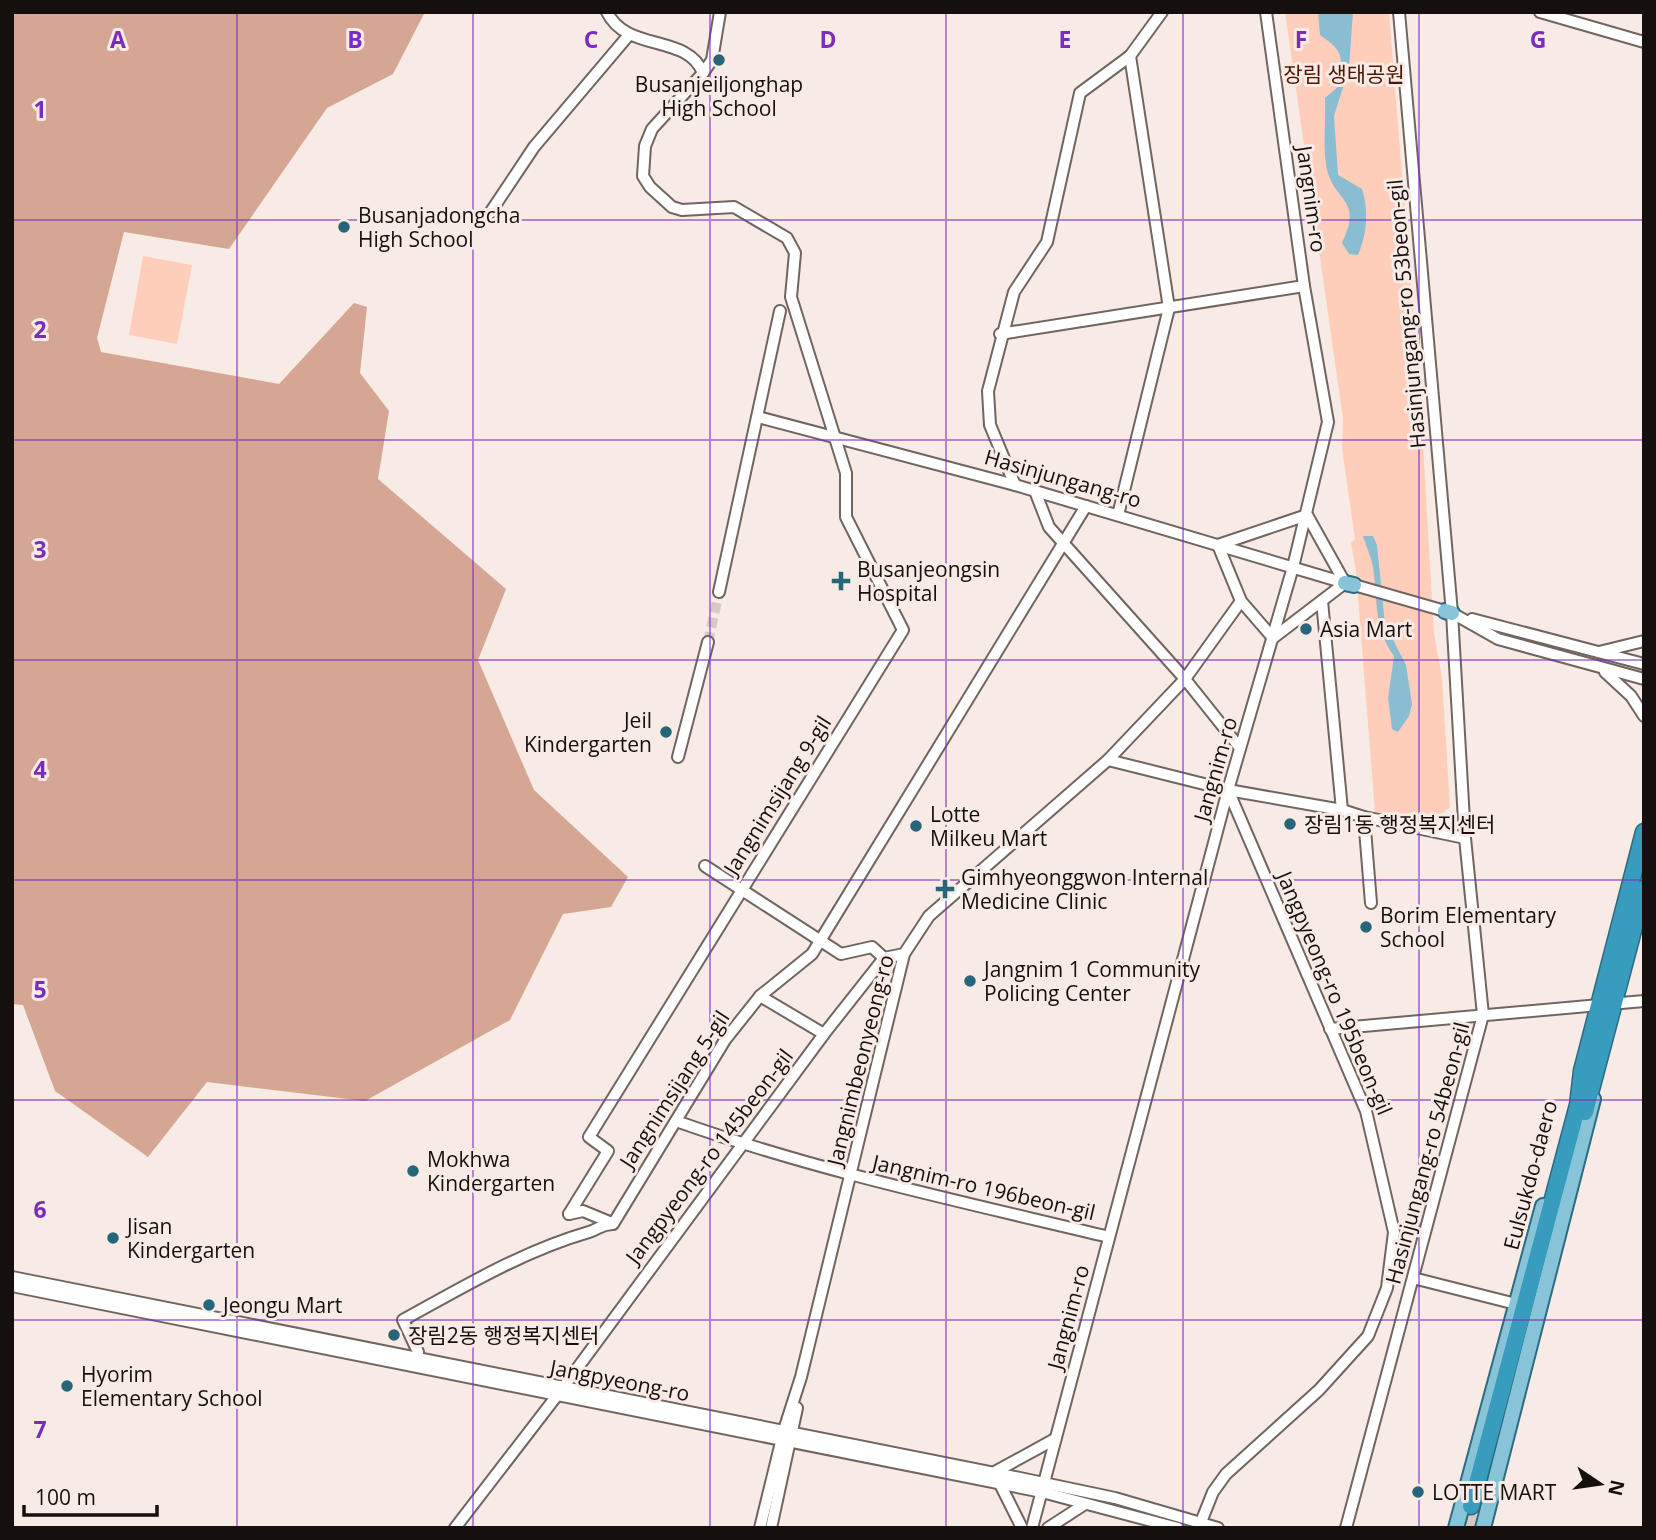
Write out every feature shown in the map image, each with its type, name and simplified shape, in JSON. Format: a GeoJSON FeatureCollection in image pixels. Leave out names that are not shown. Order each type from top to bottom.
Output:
{"type":"FeatureCollection","features":[{"type":"Feature","properties":{"kind":"highway","name":"Eulsukdo-daero"},"geometry":{"type":"LineString","coordinates":[[1589,1073],[1644,832]]}},
{"type":"Feature","properties":{"kind":"highway","name":"Eulsukdo-daero"},"geometry":{"type":"LineString","coordinates":[[1606,1003],[1644,889]]}},
{"type":"Feature","properties":{"kind":"highway"},"geometry":{"type":"LineString","coordinates":[[1475,1508],[1589,1073]]}},
{"type":"Feature","properties":{"kind":"main road","name":"Eulsukdo-daero"},"geometry":{"type":"LineString","coordinates":[[1456,1528],[1516,1304],[1589,1073]]}},
{"type":"Feature","properties":{"kind":"main road","name":"Eulsukdo-daero"},"geometry":{"type":"LineString","coordinates":[[1483,1528],[1592,1110],[1589,1073]]}},
{"type":"Feature","properties":{"kind":"street"},"geometry":{"type":"LineString","coordinates":[[607,12],[618,29],[628,36],[656,42],[692,58],[703,73]]}},
{"type":"Feature","properties":{"kind":"street"},"geometry":{"type":"LineString","coordinates":[[720,12],[712,60],[652,129],[645,146],[643,176],[650,187],[672,207],[682,210],[734,207],[787,238],[795,253],[791,297],[836,438]]}},
{"type":"Feature","properties":{"kind":"street"},"geometry":{"type":"LineString","coordinates":[[1015,485],[990,425],[988,391],[1000,334],[1014,292],[1046,242],[1080,93],[1130,56],[1162,12]]}},
{"type":"Feature","properties":{"kind":"street","name":"Jangnim-ro"},"geometry":{"type":"LineString","coordinates":[[1032,1528],[1228,789],[1307,515],[1328,422],[1304,286],[1266,12]]}},
{"type":"Feature","properties":{"kind":"street","name":"Hasinjungang-ro 53beon-gil"},"geometry":{"type":"LineString","coordinates":[[1399,12],[1449,612]]}},
{"type":"Feature","properties":{"kind":"street"},"geometry":{"type":"LineString","coordinates":[[1540,12],[1644,42]]}},
{"type":"Feature","properties":{"kind":"street"},"geometry":{"type":"LineString","coordinates":[[490,213],[534,147],[628,36]]}},
{"type":"Feature","properties":{"kind":"street"},"geometry":{"type":"LineString","coordinates":[[1118,515],[1169,308],[1130,56]]}},
{"type":"Feature","properties":{"kind":"street"},"geometry":{"type":"LineString","coordinates":[[1000,334],[1304,286]]}},
{"type":"Feature","properties":{"kind":"street"},"geometry":{"type":"LineString","coordinates":[[719,592],[780,311]]}},
{"type":"Feature","properties":{"kind":"street","name":"Hasinjungang-ro"},"geometry":{"type":"LineString","coordinates":[[758,417],[1015,485],[1449,612]]}},
{"type":"Feature","properties":{"kind":"street","name":"Jangnimsijang 9-gil"},"geometry":{"type":"LineString","coordinates":[[613,1224],[583,1211],[569,1214],[608,1151],[589,1137],[903,630],[846,517],[846,473],[836,438]]}},
{"type":"Feature","properties":{"kind":"street"},"geometry":{"type":"LineString","coordinates":[[1035,491],[1049,527],[1185,679],[1240,748]]}},
{"type":"Feature","properties":{"kind":"street","name":"Jangnimsijang 5-gil"},"geometry":{"type":"LineString","coordinates":[[613,1224],[724,1040],[760,996],[812,954],[1066,543],[1086,506]]}},
{"type":"Feature","properties":{"kind":"street"},"geometry":{"type":"LineString","coordinates":[[1307,515],[1350,584],[1322,601],[1273,638],[1241,601],[1218,545],[1307,515]]}},
{"type":"Feature","properties":{"kind":"street","name":"Jangnimbeonyeong-ro"},"geometry":{"type":"LineString","coordinates":[[787,1436],[904,954],[929,916],[1108,760],[1185,679],[1241,601]]}},
{"type":"Feature","properties":{"kind":"street"},"geometry":{"type":"LineString","coordinates":[[1322,601],[1342,810]]}},
{"type":"Feature","properties":{"kind":"street"},"geometry":{"type":"LineString","coordinates":[[1449,612],[1644,664]]}},
{"type":"Feature","properties":{"kind":"street"},"geometry":{"type":"LineString","coordinates":[[1449,612],[1498,639],[1644,680]]}},
{"type":"Feature","properties":{"kind":"street","name":"Hasinjungang-ro 54beon-gil"},"geometry":{"type":"LineString","coordinates":[[1346,1528],[1483,1015],[1465,838],[1449,612]]}},
{"type":"Feature","properties":{"kind":"street"},"geometry":{"type":"LineString","coordinates":[[1598,653],[1644,641]]}},
{"type":"Feature","properties":{"kind":"street"},"geometry":{"type":"LineString","coordinates":[[678,757],[708,642]]}},
{"type":"Feature","properties":{"kind":"street"},"geometry":{"type":"LineString","coordinates":[[1600,667],[1631,696],[1644,716]]}},
{"type":"Feature","properties":{"kind":"street"},"geometry":{"type":"LineString","coordinates":[[1108,760],[1228,789],[1342,810],[1465,838]]}},
{"type":"Feature","properties":{"kind":"street","name":"Jangpyeong-ro 195beon-gil"},"geometry":{"type":"LineString","coordinates":[[1200,1525],[1213,1492],[1226,1474],[1320,1391],[1368,1336],[1387,1288],[1394,1232],[1366,1111],[1228,789]]}},
{"type":"Feature","properties":{"kind":"street"},"geometry":{"type":"LineString","coordinates":[[1364,817],[1371,903]]}},
{"type":"Feature","properties":{"kind":"street"},"geometry":{"type":"LineString","coordinates":[[705,866],[841,954],[872,947],[884,958],[904,954]]}},
{"type":"Feature","properties":{"kind":"street","name":"Jangpyeong-ro 145beon-gil"},"geometry":{"type":"LineString","coordinates":[[455,1528],[559,1392],[741,1144],[884,958]]}},
{"type":"Feature","properties":{"kind":"street"},"geometry":{"type":"LineString","coordinates":[[760,996],[824,1034]]}},
{"type":"Feature","properties":{"kind":"street"},"geometry":{"type":"LineString","coordinates":[[1331,1029],[1644,1001]]}},
{"type":"Feature","properties":{"kind":"street","name":"Jangnim-ro 196beon-gil"},"geometry":{"type":"LineString","coordinates":[[676,1121],[741,1144],[851,1175],[1109,1237]]}},
{"type":"Feature","properties":{"kind":"street"},"geometry":{"type":"LineString","coordinates":[[415,1364],[418,1352],[403,1320],[542,1248],[593,1230],[601,1224],[613,1224]]}},
{"type":"Feature","properties":{"kind":"street"},"geometry":{"type":"LineString","coordinates":[[1413,1278],[1516,1304]]}},
{"type":"Feature","properties":{"kind":"street","name":"Jangpyeong-ro"},"geometry":{"type":"LineString","coordinates":[[18,1283],[415,1364],[993,1473],[1085,1504],[1178,1528]]}},
{"type":"Feature","properties":{"kind":"street"},"geometry":{"type":"LineString","coordinates":[[760,1528],[787,1436]]}},
{"type":"Feature","properties":{"kind":"street"},"geometry":{"type":"LineString","coordinates":[[771,1528],[787,1436]]}},
{"type":"Feature","properties":{"kind":"street","name":"Jangpyeong-ro"},"geometry":{"type":"LineString","coordinates":[[787,1436],[1000,1484],[1115,1498],[1200,1525],[1218,1528]]}},
{"type":"Feature","properties":{"kind":"street"},"geometry":{"type":"LineString","coordinates":[[993,1473],[1055,1440]]}},
{"type":"Feature","properties":{"kind":"street"},"geometry":{"type":"LineString","coordinates":[[1000,1484],[1022,1528]]}},
{"type":"Feature","properties":{"kind":"street"},"geometry":{"type":"LineString","coordinates":[[1048,1528],[1085,1504]]}},
{"type":"Feature","properties":{"kind":"green space","name":"장림 생태공원"},"geometry":{"type":"Polygon","coordinates":[[[1285,12],[1389,12],[1421,410],[1434,633],[1442,678],[1450,807],[1423,828],[1375,813],[1356,571],[1351,543],[1355,539],[1342,448],[1343,419],[1285,12]]]}},
{"type":"Feature","properties":{"kind":"green space"},"geometry":{"type":"Polygon","coordinates":[[[143,256],[192,265],[177,344],[129,335],[143,256]]]}},
{"type":"Feature","properties":{"kind":"shaded area"},"geometry":{"type":"Polygon","coordinates":[[[12,12],[425,12],[393,74],[327,108],[229,249],[124,232],[97,338],[101,352],[279,384],[354,303],[367,307],[360,373],[389,411],[378,479],[506,589],[478,660],[534,790],[628,877],[611,907],[563,914],[510,1020],[365,1101],[207,1082],[148,1157],[55,1091],[23,1005],[12,1004],[12,12]]]}},
{"type":"Feature","properties":{"kind":"water"},"geometry":{"type":"Polygon","coordinates":[[[1318,12],[1353,12],[1349,68],[1334,116],[1338,175],[1362,189],[1366,206],[1366,222],[1358,255],[1349,254],[1342,243],[1350,217],[1344,200],[1329,176],[1326,164],[1325,98],[1338,87],[1341,62],[1338,51],[1320,35],[1318,12]]]}},
{"type":"Feature","properties":{"kind":"water"},"geometry":{"type":"Polygon","coordinates":[[[1363,536],[1373,536],[1377,545],[1385,624],[1406,665],[1412,704],[1409,716],[1398,732],[1392,729],[1388,698],[1394,656],[1379,624],[1373,567],[1363,536]]]}},
{"type":"Feature","properties":{"kind":"tunnel"},"geometry":{"type":"LineString","coordinates":[[708,642],[719,592]]}},
{"type":"Feature","properties":{"kind":"tunnel"},"geometry":{"type":"LineString","coordinates":[[1465,1528],[1471,1506]]}},
{"type":"Feature","properties":{"kind":"place","name":"Busanjeiljonghap High School"},"geometry":{"type":"Point","coordinates":[719,60]}},
{"type":"Feature","properties":{"kind":"place","name":"Busanjadongcha High School"},"geometry":{"type":"Point","coordinates":[344,227]}},
{"type":"Feature","properties":{"kind":"place","name":"Busanjeongsin Hospital"},"geometry":{"type":"Point","coordinates":[841,581]}},
{"type":"Feature","properties":{"kind":"place","name":"Asia Mart"},"geometry":{"type":"Point","coordinates":[1306,629]}},
{"type":"Feature","properties":{"kind":"place","name":"Jeil Kindergarten"},"geometry":{"type":"Point","coordinates":[666,732]}},
{"type":"Feature","properties":{"kind":"place","name":"장림1동 행정복지센터"},"geometry":{"type":"Point","coordinates":[1290,824]}},
{"type":"Feature","properties":{"kind":"place","name":"Lotte Milkeu Mart"},"geometry":{"type":"Point","coordinates":[916,826]}},
{"type":"Feature","properties":{"kind":"place","name":"Gimhyeonggwon Internal Medicine Clinic"},"geometry":{"type":"Point","coordinates":[945,889]}},
{"type":"Feature","properties":{"kind":"place","name":"Borim Elementary School"},"geometry":{"type":"Point","coordinates":[1366,927]}},
{"type":"Feature","properties":{"kind":"place","name":"Jangnim 1 Community Policing Center"},"geometry":{"type":"Point","coordinates":[970,981]}},
{"type":"Feature","properties":{"kind":"place","name":"Mokhwa Kindergarten"},"geometry":{"type":"Point","coordinates":[413,1171]}},
{"type":"Feature","properties":{"kind":"place","name":"Jisan Kindergarten"},"geometry":{"type":"Point","coordinates":[113,1238]}},
{"type":"Feature","properties":{"kind":"place","name":"Jeongu Mart"},"geometry":{"type":"Point","coordinates":[209,1305]}},
{"type":"Feature","properties":{"kind":"place","name":"장림2동 행정복지센터"},"geometry":{"type":"Point","coordinates":[394,1335]}},
{"type":"Feature","properties":{"kind":"place","name":"Hyorim Elementary School"},"geometry":{"type":"Point","coordinates":[67,1386]}},
{"type":"Feature","properties":{"kind":"place","name":"LOTTE MART"},"geometry":{"type":"Point","coordinates":[1418,1492]}}]}
